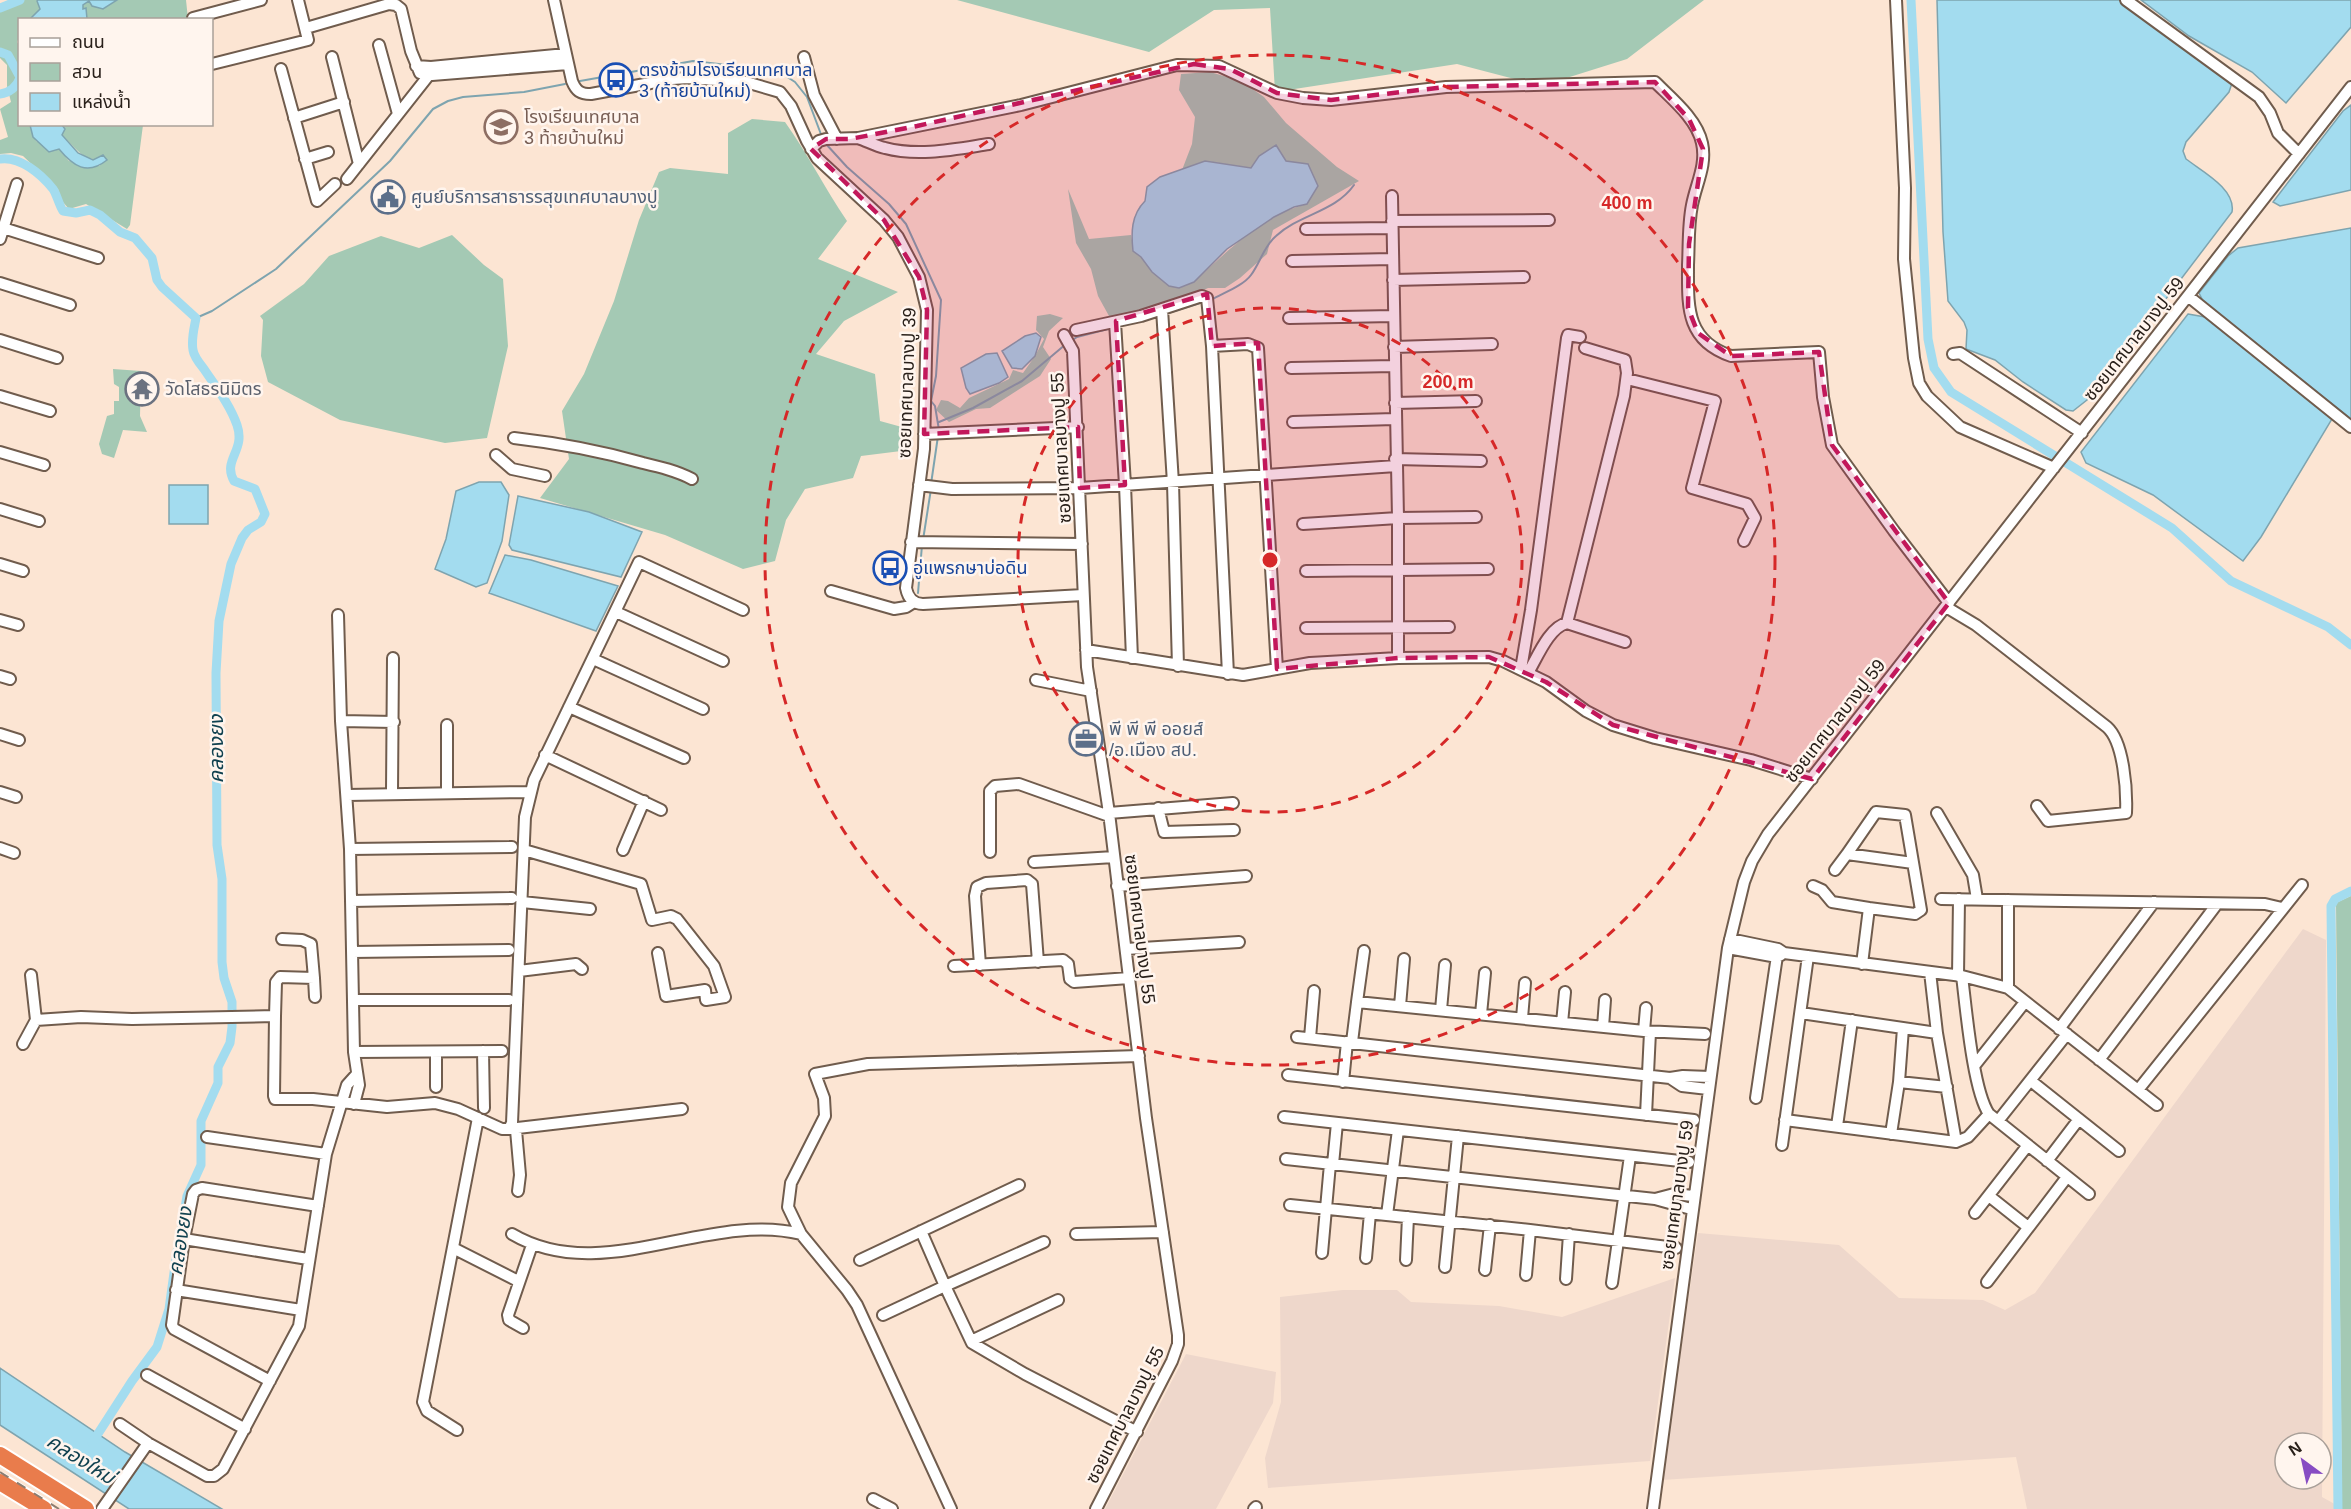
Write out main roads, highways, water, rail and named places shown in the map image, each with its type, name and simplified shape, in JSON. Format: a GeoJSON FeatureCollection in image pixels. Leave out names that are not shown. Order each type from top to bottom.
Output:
{"type":"FeatureCollection","features":[{"type":"Feature","properties":{"kind":"highway"},"geometry":{"type":"LineString","coordinates":[[0,1455],[86,1509]]}},
{"type":"Feature","properties":{"kind":"highway"},"geometry":{"type":"LineString","coordinates":[[0,1482],[44,1509]]}},
{"type":"Feature","properties":{"kind":"water"},"geometry":{"type":"Polygon","coordinates":[[[117,0],[103,9],[92,6],[89,1],[83,5],[83,9],[86,8],[87,18],[31,18],[40,9],[37,1],[117,0]]]}},
{"type":"Feature","properties":{"kind":"water"},"geometry":{"type":"Polygon","coordinates":[[[1937,0],[2122,0],[2232,83],[2229,92],[2186,142],[2183,151],[2186,159],[2224,189],[2232,204],[2232,212],[2092,396],[2073,411],[2066,410],[2023,382],[1995,360],[1966,349],[1967,330],[1964,322],[1948,301],[1943,232],[1937,0]]]}},
{"type":"Feature","properties":{"kind":"water"},"geometry":{"type":"Polygon","coordinates":[[[2141,0],[2351,0],[2351,27],[2286,103],[2252,72],[2189,36],[2141,0]]]}},
{"type":"Feature","properties":{"kind":"water"},"geometry":{"type":"Polygon","coordinates":[[[2351,105],[2351,190],[2280,206],[2273,202],[2343,111],[2351,105]]]}},
{"type":"Feature","properties":{"kind":"water"},"geometry":{"type":"Polygon","coordinates":[[[30,126],[63,126],[65,129],[62,135],[78,153],[93,160],[103,155],[107,160],[93,167],[81,167],[59,149],[49,152],[33,137],[30,126]]]}},
{"type":"Feature","properties":{"kind":"water"},"geometry":{"type":"Polygon","coordinates":[[[1276,145],[1286,161],[1308,164],[1318,186],[1307,204],[1294,207],[1274,217],[1227,249],[1194,282],[1179,288],[1169,286],[1152,272],[1141,257],[1133,251],[1132,231],[1137,212],[1145,201],[1147,187],[1160,177],[1205,161],[1251,168],[1259,156],[1276,145]]]}},
{"type":"Feature","properties":{"kind":"water"},"geometry":{"type":"Polygon","coordinates":[[[2351,228],[2351,419],[2203,301],[2199,293],[2228,256],[2238,248],[2351,228]]]}},
{"type":"Feature","properties":{"kind":"water"},"geometry":{"type":"Polygon","coordinates":[[[2188,314],[2205,317],[2332,419],[2261,537],[2243,561],[2153,495],[2086,463],[2081,452],[2188,314]]]}},
{"type":"Feature","properties":{"kind":"water"},"geometry":{"type":"Polygon","coordinates":[[[1036,333],[1041,337],[1035,356],[1022,369],[1012,368],[1002,351],[1025,336],[1036,333]]]}},
{"type":"Feature","properties":{"kind":"water"},"geometry":{"type":"Polygon","coordinates":[[[997,353],[1008,377],[999,383],[970,394],[966,388],[961,368],[986,354],[997,353]]]}},
{"type":"Feature","properties":{"kind":"water"},"geometry":{"type":"Polygon","coordinates":[[[479,482],[501,482],[509,495],[502,541],[487,583],[476,587],[435,569],[446,539],[456,491],[479,482]]]}},
{"type":"Feature","properties":{"kind":"water"},"geometry":{"type":"Polygon","coordinates":[[[169,485],[208,485],[208,524],[169,524],[169,485]]]}},
{"type":"Feature","properties":{"kind":"water"},"geometry":{"type":"Polygon","coordinates":[[[518,496],[589,512],[642,532],[621,577],[512,550],[509,545],[518,496]]]}},
{"type":"Feature","properties":{"kind":"water"},"geometry":{"type":"Polygon","coordinates":[[[505,555],[531,560],[618,586],[596,631],[489,593],[505,555]]]}},
{"type":"Feature","properties":{"kind":"water","name":"คลองใหม่"},"geometry":{"type":"Polygon","coordinates":[[[0,1368],[125,1452],[222,1509],[129,1509],[0,1425],[0,1368]]]}},
{"type":"Feature","properties":{"kind":"waterway","name":"คลองยง"},"geometry":{"type":"LineString","coordinates":[[0,8],[20,0]]}},
{"type":"Feature","properties":{"kind":"waterway"},"geometry":{"type":"LineString","coordinates":[[1911,0],[1928,339],[1934,368],[1951,392],[2172,528],[2231,581],[2328,627],[2351,645]]}},
{"type":"Feature","properties":{"kind":"waterway","name":"คลองยง"},"geometry":{"type":"LineString","coordinates":[[0,52],[8,55],[18,73]]}},
{"type":"Feature","properties":{"kind":"waterway"},"geometry":{"type":"LineString","coordinates":[[580,81],[693,61],[778,71],[795,82],[807,97],[822,137]]}},
{"type":"Feature","properties":{"kind":"waterway","name":"คลองยง"},"geometry":{"type":"LineString","coordinates":[[0,94],[12,89],[18,82]]}},
{"type":"Feature","properties":{"kind":"waterway"},"geometry":{"type":"LineString","coordinates":[[196,318],[212,311],[276,269],[390,161],[433,109],[448,101],[463,97],[524,92],[565,84]]}},
{"type":"Feature","properties":{"kind":"waterway"},"geometry":{"type":"LineString","coordinates":[[826,144],[847,167],[889,204],[906,224],[941,300],[936,376],[931,401],[935,406],[939,430]]}},
{"type":"Feature","properties":{"kind":"waterway","name":"คลองยง"},"geometry":{"type":"LineString","coordinates":[[0,159],[15,160],[30,167],[53,189],[63,211],[76,213],[90,210],[100,215],[120,232],[135,238],[152,258],[157,280],[162,287],[196,318],[193,350],[197,360],[227,403],[237,425],[239,442],[232,461],[231,474],[234,481],[255,489],[265,514],[261,522],[248,530],[242,538],[231,564],[219,621],[216,673],[217,845],[222,879],[222,962],[224,978],[232,1002],[232,1027],[230,1043],[218,1067],[218,1083],[201,1121],[201,1165],[187,1196],[182,1226]]}},
{"type":"Feature","properties":{"kind":"waterway"},"geometry":{"type":"LineString","coordinates":[[1211,300],[1247,279],[1276,236],[1337,201],[1354,185]]}},
{"type":"Feature","properties":{"kind":"waterway"},"geometry":{"type":"LineString","coordinates":[[1165,314],[1203,302]]}},
{"type":"Feature","properties":{"kind":"waterway"},"geometry":{"type":"LineString","coordinates":[[1071,341],[1077,337],[1108,329]]}},
{"type":"Feature","properties":{"kind":"waterway"},"geometry":{"type":"LineString","coordinates":[[939,422],[973,408],[1022,381],[1066,344]]}},
{"type":"Feature","properties":{"kind":"waterway"},"geometry":{"type":"LineString","coordinates":[[931,484],[938,436]]}},
{"type":"Feature","properties":{"kind":"waterway"},"geometry":{"type":"LineString","coordinates":[[923,540],[931,489]]}},
{"type":"Feature","properties":{"kind":"waterway"},"geometry":{"type":"LineString","coordinates":[[918,593],[922,545]]}},
{"type":"Feature","properties":{"kind":"waterway"},"geometry":{"type":"LineString","coordinates":[[2338,1509],[2331,906],[2335,899],[2351,891]]}},
{"type":"Feature","properties":{"kind":"waterway","name":"คลองยง"},"geometry":{"type":"LineString","coordinates":[[92,1443],[157,1347],[169,1309],[177,1251]]}},
{"type":"Feature","properties":{"kind":"railway"},"geometry":{"type":"LineString","coordinates":[[0,1472],[59,1509]]}},
{"type":"Feature","properties":{"kind":"place","name":"ตรงข้ามโรงเรียนเทศบาล 3 (ท้ายบ้านใหม่)"},"geometry":{"type":"Point","coordinates":[616,80]}},
{"type":"Feature","properties":{"kind":"place","name":"โรงเรียนเทศบาล 3 ท้ายบ้านใหม่"},"geometry":{"type":"Point","coordinates":[501,127]}},
{"type":"Feature","properties":{"kind":"place","name":"ศูนย์บริการสาธารรสุขเทศบาลบางปู"},"geometry":{"type":"Point","coordinates":[388,197]}},
{"type":"Feature","properties":{"kind":"place","name":"วัดโสธรนิมิตร"},"geometry":{"type":"Point","coordinates":[142,389]}},
{"type":"Feature","properties":{"kind":"place","name":"อู่แพรกษาบ่อดิน"},"geometry":{"type":"Point","coordinates":[890,568]}},
{"type":"Feature","properties":{"kind":"place","name":"พี พี พี ออยส์ /อ.เมือง สป."},"geometry":{"type":"Point","coordinates":[1086,739]}}]}
